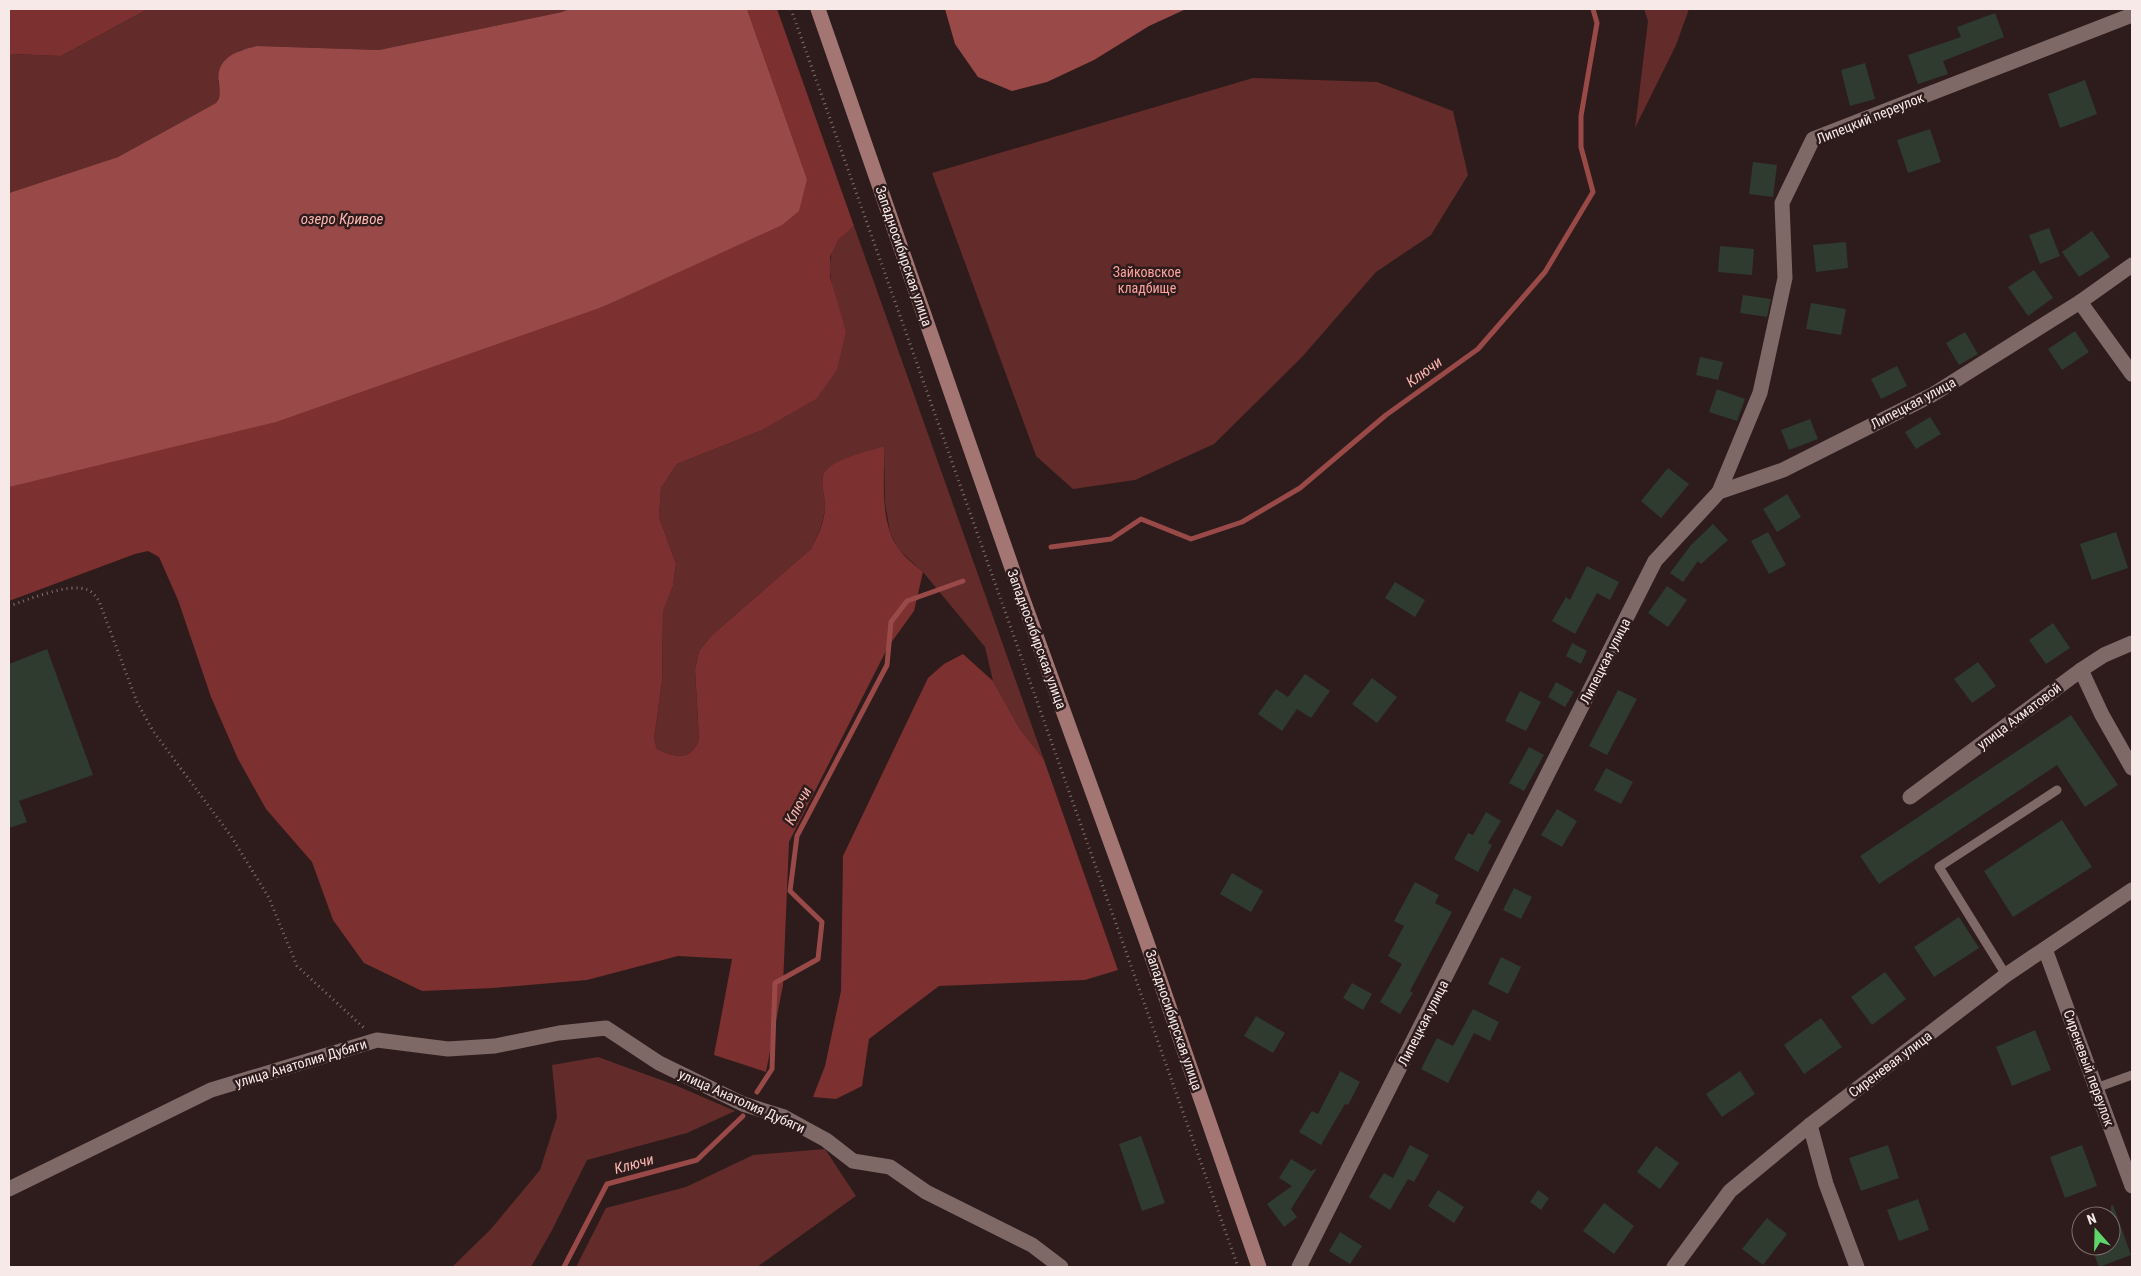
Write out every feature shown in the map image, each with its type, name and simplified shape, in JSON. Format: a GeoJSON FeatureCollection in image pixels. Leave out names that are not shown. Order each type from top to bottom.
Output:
{"type":"FeatureCollection","features":[{"type":"Feature","properties":{"kind":"main road","name":"Западносибирская улица"},"geometry":{"type":"LineString","coordinates":[[818,9],[1018,588],[1145,937],[1259,1267]]}},
{"type":"Feature","properties":{"kind":"street","name":"Липецкий переулок"},"geometry":{"type":"LineString","coordinates":[[1719,492],[1760,393],[1785,278],[1782,203],[1813,138],[2132,15]]}},
{"type":"Feature","properties":{"kind":"street","name":"Липецкая улица"},"geometry":{"type":"LineString","coordinates":[[1299,1267],[1656,561],[1719,492],[1783,470],[1932,395],[2080,302],[2132,265]]}},
{"type":"Feature","properties":{"kind":"street"},"geometry":{"type":"LineString","coordinates":[[2080,302],[2132,374]]}},
{"type":"Feature","properties":{"kind":"street","name":"улица Ахматовой"},"geometry":{"type":"LineString","coordinates":[[1910,797],[2081,670],[2104,655],[2132,643]]}},
{"type":"Feature","properties":{"kind":"street"},"geometry":{"type":"LineString","coordinates":[[2081,670],[2102,715],[2132,768]]}},
{"type":"Feature","properties":{"kind":"street","name":"Сиреневая улица"},"geometry":{"type":"LineString","coordinates":[[1674,1267],[1730,1191],[1810,1125],[2006,975],[2132,890]]}},
{"type":"Feature","properties":{"kind":"street","name":"Сиреневый переулок"},"geometry":{"type":"LineString","coordinates":[[2045,949],[2132,1186]]}},
{"type":"Feature","properties":{"kind":"street","name":"улица Анатолия Дубяги"},"geometry":{"type":"LineString","coordinates":[[9,1189],[211,1090],[377,1040],[448,1050],[495,1046],[558,1033],[606,1028],[659,1063],[743,1104],[784,1117],[826,1140],[853,1161],[890,1167],[926,1192],[1032,1245],[1061,1267]]}},
{"type":"Feature","properties":{"kind":"street"},"geometry":{"type":"LineString","coordinates":[[1810,1125],[1826,1184],[1857,1267]]}},
{"type":"Feature","properties":{"kind":"lane"},"geometry":{"type":"LineString","coordinates":[[2006,975],[1939,867],[2057,790]]}},
{"type":"Feature","properties":{"kind":"lane"},"geometry":{"type":"LineString","coordinates":[[2096,1088],[2132,1075]]}},
{"type":"Feature","properties":{"kind":"path"},"geometry":{"type":"LineString","coordinates":[[791,9],[1238,1267]]}},
{"type":"Feature","properties":{"kind":"path"},"geometry":{"type":"LineString","coordinates":[[9,606],[55,592],[82,588],[91,591],[99,601],[112,640],[127,670],[137,702],[153,731],[231,836],[269,898],[297,966],[377,1040]]}},
{"type":"Feature","properties":{"kind":"green space"},"geometry":{"type":"Polygon","coordinates":[[[148,9],[569,9],[379,50],[257,46],[239,51],[218,81],[221,93],[216,103],[118,157],[9,193],[9,56],[12,54],[61,56],[148,9]]]}},
{"type":"Feature","properties":{"kind":"green space"},"geometry":{"type":"Polygon","coordinates":[[[1644,9],[1689,9],[1676,45],[1635,128],[1648,21],[1644,9]]]}},
{"type":"Feature","properties":{"kind":"green space","name":"Зайковское кладбище"},"geometry":{"type":"Polygon","coordinates":[[[1253,78],[1377,82],[1453,111],[1468,175],[1431,235],[1376,272],[1302,357],[1214,444],[1135,480],[1073,489],[1036,456],[932,173],[1253,78]]]}},
{"type":"Feature","properties":{"kind":"green space"},"geometry":{"type":"Polygon","coordinates":[[[854,226],[1044,760],[1020,729],[993,681],[985,647],[923,572],[898,549],[890,532],[885,503],[884,446],[844,460],[826,470],[823,478],[824,514],[811,549],[712,635],[699,651],[695,669],[699,740],[695,747],[691,752],[682,756],[676,756],[657,749],[654,739],[662,681],[663,610],[673,586],[676,564],[659,517],[661,488],[677,464],[760,431],[846,331],[832,286],[830,263],[837,241],[854,226]]]}},
{"type":"Feature","properties":{"kind":"green space"},"geometry":{"type":"Polygon","coordinates":[[[598,1057],[675,1085],[735,1111],[687,1133],[587,1160],[531,1267],[452,1267],[491,1229],[540,1170],[557,1117],[552,1065],[598,1057]]]}},
{"type":"Feature","properties":{"kind":"green space"},"geometry":{"type":"Polygon","coordinates":[[[825,1149],[856,1196],[757,1267],[576,1267],[606,1208],[686,1187],[753,1155],[825,1149]]]}},
{"type":"Feature","properties":{"kind":"shaded area"},"geometry":{"type":"Polygon","coordinates":[[[9,9],[148,9],[61,56],[13,54],[9,56],[9,9]]]}},
{"type":"Feature","properties":{"kind":"shaded area"},"geometry":{"type":"Polygon","coordinates":[[[747,9],[777,9],[854,226],[838,240],[830,257],[830,277],[846,331],[837,370],[816,399],[760,431],[677,464],[661,488],[659,517],[676,564],[673,586],[663,611],[662,681],[654,739],[657,749],[676,756],[682,756],[691,752],[695,747],[699,740],[695,669],[699,651],[712,635],[811,549],[824,517],[824,472],[832,465],[854,455],[884,446],[884,498],[888,525],[900,551],[923,572],[914,611],[888,647],[789,842],[783,985],[766,1072],[714,1055],[732,959],[678,956],[587,980],[493,988],[422,991],[364,963],[333,920],[312,862],[266,809],[238,759],[211,697],[178,600],[159,557],[148,551],[135,554],[9,601],[9,487],[605,306],[723,251],[807,179],[747,9]]]}},
{"type":"Feature","properties":{"kind":"shaded area"},"geometry":{"type":"Polygon","coordinates":[[[963,654],[993,681],[1020,729],[1044,760],[1118,970],[1085,980],[939,986],[869,1039],[862,1086],[836,1099],[813,1097],[825,1066],[841,991],[843,856],[928,678],[944,664],[963,654]]]}},
{"type":"Feature","properties":{"kind":"water","name":"озеро Кривое"},"geometry":{"type":"Polygon","coordinates":[[[569,9],[747,9],[807,179],[799,211],[782,225],[605,306],[276,422],[9,487],[9,193],[118,157],[216,103],[220,94],[220,68],[229,57],[242,50],[257,46],[379,50],[569,9]]]}},
{"type":"Feature","properties":{"kind":"water"},"geometry":{"type":"Polygon","coordinates":[[[945,9],[1186,9],[1149,26],[1094,60],[1047,82],[1012,91],[978,77],[955,44],[945,9]]]}},
{"type":"Feature","properties":{"kind":"building"},"geometry":{"type":"Polygon","coordinates":[[[1995,13],[2004,37],[1943,61],[1948,74],[1918,84],[1908,55],[1961,37],[1957,27],[1995,13]]]}},
{"type":"Feature","properties":{"kind":"building"},"geometry":{"type":"Polygon","coordinates":[[[1865,63],[1875,99],[1850,106],[1841,70],[1865,63]]]}},
{"type":"Feature","properties":{"kind":"building"},"geometry":{"type":"Polygon","coordinates":[[[2085,80],[2097,114],[2060,128],[2048,94],[2085,80]]]}},
{"type":"Feature","properties":{"kind":"building"},"geometry":{"type":"Polygon","coordinates":[[[1930,129],[1941,162],[1908,173],[1897,140],[1930,129]]]}},
{"type":"Feature","properties":{"kind":"building"},"geometry":{"type":"Polygon","coordinates":[[[1753,162],[1777,165],[1773,197],[1749,194],[1753,162]]]}},
{"type":"Feature","properties":{"kind":"building"},"geometry":{"type":"Polygon","coordinates":[[[2049,228],[2060,256],[2040,264],[2029,235],[2049,228]]]}},
{"type":"Feature","properties":{"kind":"building"},"geometry":{"type":"Polygon","coordinates":[[[2092,231],[2110,257],[2079,277],[2062,252],[2092,231]]]}},
{"type":"Feature","properties":{"kind":"building"},"geometry":{"type":"Polygon","coordinates":[[[1846,242],[1848,268],[1816,272],[1813,245],[1846,242]]]}},
{"type":"Feature","properties":{"kind":"building"},"geometry":{"type":"Polygon","coordinates":[[[1720,246],[1754,249],[1752,275],[1718,272],[1720,246]]]}},
{"type":"Feature","properties":{"kind":"building"},"geometry":{"type":"Polygon","coordinates":[[[2034,270],[2053,298],[2028,316],[2008,287],[2034,270]]]}},
{"type":"Feature","properties":{"kind":"building"},"geometry":{"type":"Polygon","coordinates":[[[1743,295],[1771,299],[1767,317],[1740,313],[1743,295]]]}},
{"type":"Feature","properties":{"kind":"building"},"geometry":{"type":"Polygon","coordinates":[[[1811,303],[1846,309],[1841,335],[1806,329],[1811,303]]]}},
{"type":"Feature","properties":{"kind":"building"},"geometry":{"type":"Polygon","coordinates":[[[2075,331],[2089,352],[2062,370],[2048,349],[2075,331]]]}},
{"type":"Feature","properties":{"kind":"building"},"geometry":{"type":"Polygon","coordinates":[[[1965,332],[1978,354],[1959,365],[1946,343],[1965,332]]]}},
{"type":"Feature","properties":{"kind":"building"},"geometry":{"type":"Polygon","coordinates":[[[1700,357],[1723,362],[1718,380],[1696,375],[1700,357]]]}},
{"type":"Feature","properties":{"kind":"building"},"geometry":{"type":"Polygon","coordinates":[[[1897,366],[1907,386],[1881,399],[1871,379],[1897,366]]]}},
{"type":"Feature","properties":{"kind":"building"},"geometry":{"type":"Polygon","coordinates":[[[1717,389],[1745,399],[1737,421],[1709,412],[1717,389]]]}},
{"type":"Feature","properties":{"kind":"building"},"geometry":{"type":"Polygon","coordinates":[[[1930,417],[1941,434],[1916,449],[1905,432],[1930,417]]]}},
{"type":"Feature","properties":{"kind":"building"},"geometry":{"type":"Polygon","coordinates":[[[1810,419],[1818,439],[1789,450],[1781,430],[1810,419]]]}},
{"type":"Feature","properties":{"kind":"building"},"geometry":{"type":"Polygon","coordinates":[[[1668,468],[1689,484],[1661,518],[1641,501],[1668,468]]]}},
{"type":"Feature","properties":{"kind":"building"},"geometry":{"type":"Polygon","coordinates":[[[1787,494],[1801,517],[1777,532],[1763,509],[1787,494]]]}},
{"type":"Feature","properties":{"kind":"building"},"geometry":{"type":"Polygon","coordinates":[[[1713,524],[1728,540],[1701,564],[1698,561],[1683,582],[1670,573],[1691,545],[1713,524]]]}},
{"type":"Feature","properties":{"kind":"building"},"geometry":{"type":"Polygon","coordinates":[[[1768,532],[1786,565],[1769,574],[1751,541],[1768,532]]]}},
{"type":"Feature","properties":{"kind":"building"},"geometry":{"type":"Polygon","coordinates":[[[2116,532],[2128,568],[2092,580],[2080,544],[2116,532]]]}},
{"type":"Feature","properties":{"kind":"building"},"geometry":{"type":"Polygon","coordinates":[[[1587,566],[1619,582],[1610,600],[1597,593],[1575,634],[1552,621],[1566,597],[1570,600],[1587,566]]]}},
{"type":"Feature","properties":{"kind":"building"},"geometry":{"type":"Polygon","coordinates":[[[1395,582],[1425,600],[1415,617],[1385,598],[1395,582]]]}},
{"type":"Feature","properties":{"kind":"building"},"geometry":{"type":"Polygon","coordinates":[[[1667,586],[1687,600],[1668,627],[1648,613],[1667,586]]]}},
{"type":"Feature","properties":{"kind":"building"},"geometry":{"type":"Polygon","coordinates":[[[2053,623],[2070,648],[2046,664],[2029,640],[2053,623]]]}},
{"type":"Feature","properties":{"kind":"building"},"geometry":{"type":"Polygon","coordinates":[[[1572,643],[1587,651],[1581,664],[1566,656],[1572,643]]]}},
{"type":"Feature","properties":{"kind":"building"},"geometry":{"type":"Polygon","coordinates":[[[47,649],[93,775],[19,801],[27,822],[9,828],[9,664],[47,649]]]}},
{"type":"Feature","properties":{"kind":"building"},"geometry":{"type":"Polygon","coordinates":[[[1978,662],[1996,686],[1972,703],[1954,679],[1978,662]]]}},
{"type":"Feature","properties":{"kind":"building"},"geometry":{"type":"Polygon","coordinates":[[[1305,674],[1330,691],[1311,718],[1297,709],[1282,731],[1258,714],[1276,689],[1288,697],[1305,674]]]}},
{"type":"Feature","properties":{"kind":"building"},"geometry":{"type":"Polygon","coordinates":[[[1372,678],[1397,697],[1377,723],[1352,704],[1372,678]]]}},
{"type":"Feature","properties":{"kind":"building"},"geometry":{"type":"Polygon","coordinates":[[[1556,682],[1574,692],[1565,707],[1548,697],[1556,682]]]}},
{"type":"Feature","properties":{"kind":"building"},"geometry":{"type":"Polygon","coordinates":[[[1618,690],[1637,699],[1607,755],[1589,746],[1618,690]]]}},
{"type":"Feature","properties":{"kind":"building"},"geometry":{"type":"Polygon","coordinates":[[[1520,691],[1541,702],[1526,731],[1505,721],[1520,691]]]}},
{"type":"Feature","properties":{"kind":"building"},"geometry":{"type":"Polygon","coordinates":[[[2071,715],[2118,785],[2085,807],[2057,765],[1879,884],[1860,856],[2071,715]]]}},
{"type":"Feature","properties":{"kind":"building"},"geometry":{"type":"Polygon","coordinates":[[[1529,747],[1544,755],[1524,791],[1509,783],[1529,747]]]}},
{"type":"Feature","properties":{"kind":"building"},"geometry":{"type":"Polygon","coordinates":[[[1606,768],[1633,782],[1621,804],[1594,790],[1606,768]]]}},
{"type":"Feature","properties":{"kind":"building"},"geometry":{"type":"Polygon","coordinates":[[[1557,809],[1577,821],[1562,847],[1541,835],[1557,809]]]}},
{"type":"Feature","properties":{"kind":"building"},"geometry":{"type":"Polygon","coordinates":[[[1486,812],[1501,821],[1488,843],[1492,845],[1478,872],[1454,859],[1468,833],[1473,835],[1486,812]]]}},
{"type":"Feature","properties":{"kind":"building"},"geometry":{"type":"Polygon","coordinates":[[[2062,820],[2092,867],[2013,917],[1984,871],[2062,820]]]}},
{"type":"Feature","properties":{"kind":"building"},"geometry":{"type":"Polygon","coordinates":[[[1232,873],[1263,891],[1251,912],[1220,894],[1232,873]]]}},
{"type":"Feature","properties":{"kind":"building"},"geometry":{"type":"Polygon","coordinates":[[[1415,882],[1439,895],[1435,903],[1452,912],[1410,991],[1413,993],[1400,1014],[1380,1002],[1402,964],[1388,956],[1404,926],[1394,921],[1415,882]]]}},
{"type":"Feature","properties":{"kind":"building"},"geometry":{"type":"Polygon","coordinates":[[[1514,888],[1532,897],[1521,919],[1503,910],[1514,888]]]}},
{"type":"Feature","properties":{"kind":"building"},"geometry":{"type":"Polygon","coordinates":[[[1959,917],[1979,948],[1934,977],[1914,947],[1959,917]]]}},
{"type":"Feature","properties":{"kind":"building"},"geometry":{"type":"Polygon","coordinates":[[[1501,957],[1521,967],[1508,994],[1488,984],[1501,957]]]}},
{"type":"Feature","properties":{"kind":"building"},"geometry":{"type":"Polygon","coordinates":[[[1885,972],[1906,999],[1872,1025],[1851,997],[1885,972]]]}},
{"type":"Feature","properties":{"kind":"building"},"geometry":{"type":"Polygon","coordinates":[[[1352,983],[1372,994],[1363,1010],[1343,998],[1352,983]]]}},
{"type":"Feature","properties":{"kind":"building"},"geometry":{"type":"Polygon","coordinates":[[[1473,1009],[1499,1022],[1490,1041],[1474,1033],[1448,1083],[1421,1069],[1437,1038],[1453,1046],[1473,1009]]]}},
{"type":"Feature","properties":{"kind":"building"},"geometry":{"type":"Polygon","coordinates":[[[1256,1016],[1285,1033],[1273,1053],[1244,1036],[1256,1016]]]}},
{"type":"Feature","properties":{"kind":"building"},"geometry":{"type":"Polygon","coordinates":[[[1821,1018],[1842,1047],[1804,1074],[1784,1045],[1821,1018]]]}},
{"type":"Feature","properties":{"kind":"building"},"geometry":{"type":"Polygon","coordinates":[[[2035,1030],[2051,1070],[2012,1086],[1996,1047],[2035,1030]]]}},
{"type":"Feature","properties":{"kind":"building"},"geometry":{"type":"Polygon","coordinates":[[[1340,1071],[1360,1082],[1348,1105],[1345,1104],[1321,1145],[1299,1132],[1312,1111],[1318,1114],[1340,1071]]]}},
{"type":"Feature","properties":{"kind":"building"},"geometry":{"type":"Polygon","coordinates":[[[1740,1071],[1755,1094],[1722,1117],[1706,1094],[1740,1071]]]}},
{"type":"Feature","properties":{"kind":"building"},"geometry":{"type":"Polygon","coordinates":[[[1141,1136],[1165,1203],[1142,1211],[1119,1144],[1141,1136]]]}},
{"type":"Feature","properties":{"kind":"building"},"geometry":{"type":"Polygon","coordinates":[[[1410,1145],[1429,1155],[1414,1182],[1408,1179],[1390,1210],[1369,1197],[1384,1173],[1393,1178],[1410,1145]]]}},
{"type":"Feature","properties":{"kind":"building"},"geometry":{"type":"Polygon","coordinates":[[[1888,1145],[1899,1178],[1861,1191],[1849,1158],[1888,1145]]]}},
{"type":"Feature","properties":{"kind":"building"},"geometry":{"type":"Polygon","coordinates":[[[2082,1145],[2097,1186],[2065,1198],[2050,1157],[2082,1145]]]}},
{"type":"Feature","properties":{"kind":"building"},"geometry":{"type":"Polygon","coordinates":[[[1656,1146],[1679,1163],[1660,1189],[1637,1172],[1656,1146]]]}},
{"type":"Feature","properties":{"kind":"building"},"geometry":{"type":"Polygon","coordinates":[[[1291,1159],[1311,1171],[1317,1168],[1291,1209],[1297,1217],[1284,1227],[1267,1204],[1292,1186],[1279,1178],[1291,1159]]]}},
{"type":"Feature","properties":{"kind":"building"},"geometry":{"type":"Polygon","coordinates":[[[1438,1190],[1464,1207],[1454,1223],[1428,1206],[1438,1190]]]}},
{"type":"Feature","properties":{"kind":"building"},"geometry":{"type":"Polygon","coordinates":[[[1538,1190],[1549,1198],[1541,1210],[1530,1202],[1538,1190]]]}},
{"type":"Feature","properties":{"kind":"building"},"geometry":{"type":"Polygon","coordinates":[[[1918,1199],[1929,1230],[1899,1241],[1887,1210],[1918,1199]]]}},
{"type":"Feature","properties":{"kind":"building"},"geometry":{"type":"Polygon","coordinates":[[[1604,1203],[1634,1226],[1614,1254],[1583,1231],[1604,1203]]]}},
{"type":"Feature","properties":{"kind":"building"},"geometry":{"type":"Polygon","coordinates":[[[1767,1218],[1787,1234],[1763,1265],[1742,1249],[1767,1218]]]}},
{"type":"Feature","properties":{"kind":"building"},"geometry":{"type":"Polygon","coordinates":[[[2121,1227],[2131,1255],[2099,1267],[2095,1256],[2121,1256],[2121,1227]]]}},
{"type":"Feature","properties":{"kind":"building"},"geometry":{"type":"Polygon","coordinates":[[[1340,1232],[1362,1246],[1350,1264],[1329,1251],[1340,1232]]]}},
{"type":"Feature","properties":{"kind":"waterway","name":"Ключи"},"geometry":{"type":"LineString","coordinates":[[1051,547],[1111,539],[1141,519],[1191,539],[1242,522],[1300,488],[1386,415],[1478,349],[1545,272],[1593,192],[1581,147],[1581,116],[1597,23],[1593,9]]}},
{"type":"Feature","properties":{"kind":"waterway","name":"Ключи"},"geometry":{"type":"LineString","coordinates":[[757,1092],[772,1069],[775,983],[818,959],[822,922],[790,891],[797,836],[887,665],[891,622],[907,601],[963,581]]}},
{"type":"Feature","properties":{"kind":"waterway","name":"Ключи"},"geometry":{"type":"LineString","coordinates":[[564,1267],[607,1184],[697,1160],[743,1116]]}}]}
